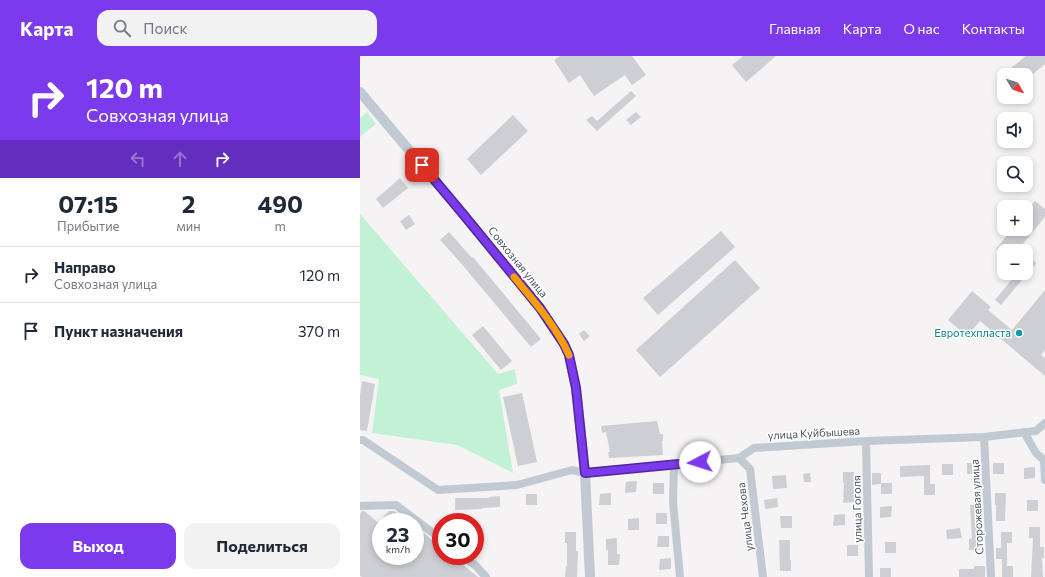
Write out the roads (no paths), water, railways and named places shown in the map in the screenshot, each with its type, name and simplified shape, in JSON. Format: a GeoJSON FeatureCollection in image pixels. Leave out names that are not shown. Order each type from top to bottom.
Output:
{"type":"FeatureCollection","features":[{"type":"Feature","properties":{"kind":"street","name":"Совхозная улица"},"geometry":{"type":"LineString","coordinates":[[360,92],[540,308],[564,344],[570,361],[576,388],[585,473],[590,577]]}},
{"type":"Feature","properties":{"kind":"street","name":"улица Куйбышева"},"geometry":{"type":"LineString","coordinates":[[360,440],[363,440],[438,490],[517,485],[572,470],[585,473],[739,458],[754,448],[866,441],[984,437],[1036,431],[1045,423]]}},
{"type":"Feature","properties":{"kind":"street"},"geometry":{"type":"LineString","coordinates":[[1024,432],[1036,453],[1044,460],[1045,480]]}},
{"type":"Feature","properties":{"kind":"street","name":"Сторожевая улица"},"geometry":{"type":"LineString","coordinates":[[984,437],[991,577]]}},
{"type":"Feature","properties":{"kind":"street","name":"улица Гоголя"},"geometry":{"type":"LineString","coordinates":[[866,441],[869,577]]}},
{"type":"Feature","properties":{"kind":"street","name":"улица Чехова"},"geometry":{"type":"LineString","coordinates":[[739,458],[750,469],[763,577]]}},
{"type":"Feature","properties":{"kind":"street"},"geometry":{"type":"LineString","coordinates":[[674,464],[673,502],[680,577]]}},
{"type":"Feature","properties":{"kind":"street"},"geometry":{"type":"LineString","coordinates":[[360,506],[396,505],[432,532]]}},
{"type":"Feature","properties":{"kind":"street"},"geometry":{"type":"LineString","coordinates":[[475,565],[486,577]]}},
{"type":"Feature","properties":{"kind":"place","name":"Евротехпласта"},"geometry":{"type":"Point","coordinates":[1019,333]}}]}
